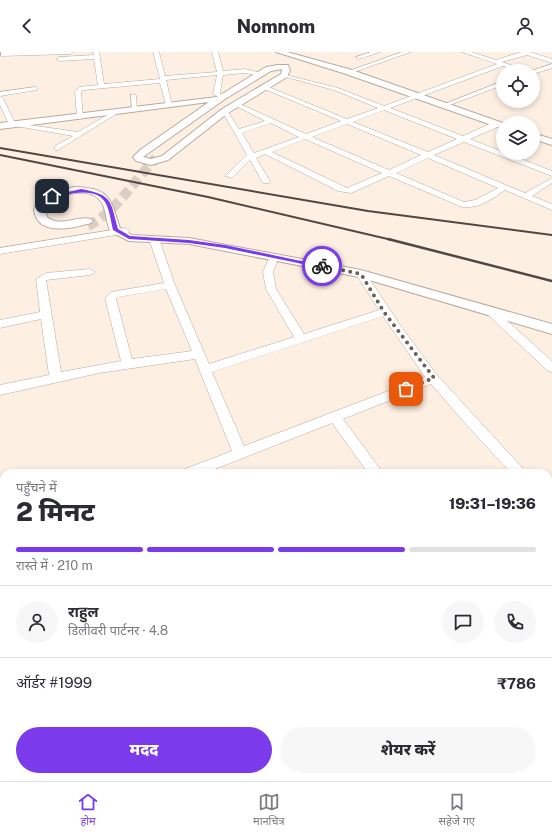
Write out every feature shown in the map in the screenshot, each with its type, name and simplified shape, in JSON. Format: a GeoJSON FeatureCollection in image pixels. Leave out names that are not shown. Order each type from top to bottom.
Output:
{"type":"FeatureCollection","features":[{"type":"Feature","properties":{"kind":"street"},"geometry":{"type":"LineString","coordinates":[[1,54],[70,52]]}},
{"type":"Feature","properties":{"kind":"street"},"geometry":{"type":"LineString","coordinates":[[156,52],[169,105]]}},
{"type":"Feature","properties":{"kind":"street"},"geometry":{"type":"LineString","coordinates":[[215,52],[220,73],[220,86],[216,94],[220,98]]}},
{"type":"Feature","properties":{"kind":"street"},"geometry":{"type":"LineString","coordinates":[[279,52],[298,55],[496,124]]}},
{"type":"Feature","properties":{"kind":"street"},"geometry":{"type":"LineString","coordinates":[[359,57],[377,52]]}},
{"type":"Feature","properties":{"kind":"street"},"geometry":{"type":"LineString","coordinates":[[349,72],[408,52]]}},
{"type":"Feature","properties":{"kind":"street"},"geometry":{"type":"LineString","coordinates":[[466,52],[502,64]]}},
{"type":"Feature","properties":{"kind":"street"},"geometry":{"type":"LineString","coordinates":[[228,176],[251,156],[266,152],[418,96],[525,52],[552,61]]}},
{"type":"Feature","properties":{"kind":"street"},"geometry":{"type":"LineString","coordinates":[[312,53],[298,55],[282,70],[264,87],[225,111],[165,158],[151,162],[142,160],[138,157],[220,98],[262,74],[282,70],[336,89],[552,174]]}},
{"type":"Feature","properties":{"kind":"street"},"geometry":{"type":"LineString","coordinates":[[51,60],[97,54],[101,86]]}},
{"type":"Feature","properties":{"kind":"street"},"geometry":{"type":"LineString","coordinates":[[540,70],[552,66]]}},
{"type":"Feature","properties":{"kind":"street"},"geometry":{"type":"LineString","coordinates":[[152,157],[221,104],[268,76],[282,70]]}},
{"type":"Feature","properties":{"kind":"street"},"geometry":{"type":"LineString","coordinates":[[80,116],[79,89],[220,73],[249,71],[262,74]]}},
{"type":"Feature","properties":{"kind":"street"},"geometry":{"type":"LineString","coordinates":[[445,105],[496,86]]}},
{"type":"Feature","properties":{"kind":"street"},"geometry":{"type":"LineString","coordinates":[[264,87],[552,206]]}},
{"type":"Feature","properties":{"kind":"street"},"geometry":{"type":"LineString","coordinates":[[0,94],[35,89]]}},
{"type":"Feature","properties":{"kind":"street"},"geometry":{"type":"LineString","coordinates":[[133,94],[135,109]]}},
{"type":"Feature","properties":{"kind":"street"},"geometry":{"type":"LineString","coordinates":[[0,98],[15,125]]}},
{"type":"Feature","properties":{"kind":"street"},"geometry":{"type":"LineString","coordinates":[[0,126],[220,98]]}},
{"type":"Feature","properties":{"kind":"street"},"geometry":{"type":"LineString","coordinates":[[236,104],[306,137],[467,205],[474,204],[505,187]]}},
{"type":"Feature","properties":{"kind":"street"},"geometry":{"type":"LineString","coordinates":[[58,148],[118,111]]}},
{"type":"Feature","properties":{"kind":"street"},"geometry":{"type":"LineString","coordinates":[[225,111],[266,181]]}},
{"type":"Feature","properties":{"kind":"street"},"geometry":{"type":"LineString","coordinates":[[238,132],[271,121]]}},
{"type":"Feature","properties":{"kind":"street"},"geometry":{"type":"LineString","coordinates":[[15,125],[80,135]]}},
{"type":"Feature","properties":{"kind":"street"},"geometry":{"type":"LineString","coordinates":[[266,152],[344,190],[351,190],[463,139],[496,127]]}},
{"type":"Feature","properties":{"kind":"street"},"geometry":{"type":"LineString","coordinates":[[540,138],[552,142]]}},
{"type":"Feature","properties":{"kind":"street"},"geometry":{"type":"LineString","coordinates":[[525,196],[552,180]]}},
{"type":"Feature","properties":{"kind":"street"},"geometry":{"type":"LineString","coordinates":[[88,223],[63,226],[52,224],[45,222],[40,216],[39,209],[43,203],[52,196],[65,192],[81,191],[99,194],[106,200],[109,206],[114,227],[129,238],[189,241],[274,256],[361,274],[552,329]]}},
{"type":"Feature","properties":{"kind":"street"},"geometry":{"type":"LineString","coordinates":[[0,251],[122,233]]}},
{"type":"Feature","properties":{"kind":"street"},"geometry":{"type":"LineString","coordinates":[[154,239],[170,285],[240,453]]}},
{"type":"Feature","properties":{"kind":"street"},"geometry":{"type":"LineString","coordinates":[[274,256],[268,272],[271,289],[301,339]]}},
{"type":"Feature","properties":{"kind":"street"},"geometry":{"type":"LineString","coordinates":[[55,376],[41,278],[90,272]]}},
{"type":"Feature","properties":{"kind":"street"},"geometry":{"type":"LineString","coordinates":[[361,274],[384,312],[434,378],[461,411],[516,469]]}},
{"type":"Feature","properties":{"kind":"street"},"geometry":{"type":"LineString","coordinates":[[127,363],[110,298],[115,294],[170,285]]}},
{"type":"Feature","properties":{"kind":"street"},"geometry":{"type":"LineString","coordinates":[[489,310],[552,368]]}},
{"type":"Feature","properties":{"kind":"street"},"geometry":{"type":"LineString","coordinates":[[205,370],[384,312]]}},
{"type":"Feature","properties":{"kind":"street"},"geometry":{"type":"LineString","coordinates":[[0,324],[46,314]]}},
{"type":"Feature","properties":{"kind":"street"},"geometry":{"type":"LineString","coordinates":[[0,390],[55,376],[127,363],[200,354]]}},
{"type":"Feature","properties":{"kind":"street"},"geometry":{"type":"LineString","coordinates":[[200,469],[434,378]]}},
{"type":"Feature","properties":{"kind":"street"},"geometry":{"type":"LineString","coordinates":[[335,417],[373,469]]}},
{"type":"Feature","properties":{"kind":"tunnel"},"geometry":{"type":"LineString","coordinates":[[88,226],[117,204],[156,158]]}},
{"type":"Feature","properties":{"kind":"railway"},"geometry":{"type":"LineString","coordinates":[[0,148],[368,211],[552,235]]}},
{"type":"Feature","properties":{"kind":"railway"},"geometry":{"type":"LineString","coordinates":[[0,155],[208,197],[391,240]]}},
{"type":"Feature","properties":{"kind":"railway"},"geometry":{"type":"LineString","coordinates":[[391,240],[552,281]]}},
{"type":"Feature","properties":{"kind":"way so far"},"geometry":{"type":"LineString","coordinates":[[322,266],[361,274],[384,312],[434,378],[406,389]]}},
{"type":"Feature","properties":{"kind":"route"},"geometry":{"type":"LineString","coordinates":[[52,196],[65,192],[81,191],[99,194],[106,200],[109,206],[114,227],[125,237],[189,241],[225,246],[322,266]]}}]}
